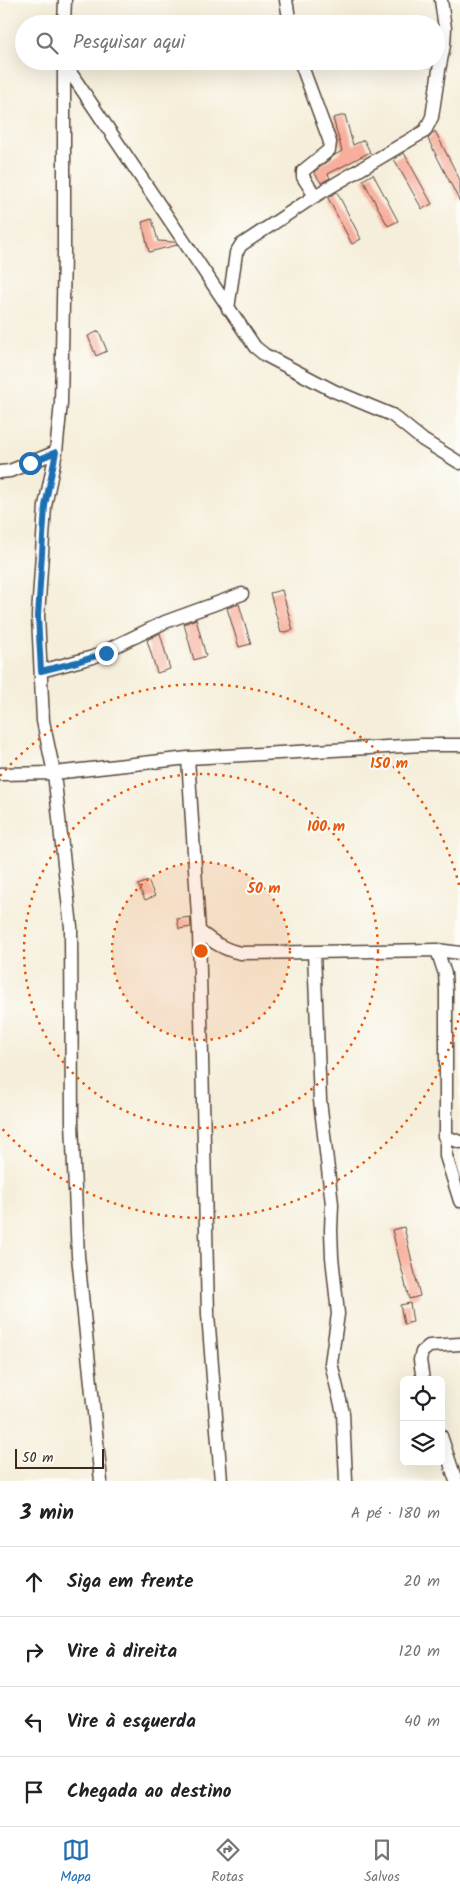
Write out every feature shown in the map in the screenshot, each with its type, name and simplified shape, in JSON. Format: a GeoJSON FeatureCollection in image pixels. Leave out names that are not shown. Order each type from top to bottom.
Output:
{"type":"FeatureCollection","features":[{"type":"Feature","properties":{"kind":"street"},"geometry":{"type":"LineString","coordinates":[[64,15],[65,0]]}},
{"type":"Feature","properties":{"kind":"street"},"geometry":{"type":"LineString","coordinates":[[286,0],[288,15]]}},
{"type":"Feature","properties":{"kind":"street"},"geometry":{"type":"LineString","coordinates":[[441,0],[443,15]]}},
{"type":"Feature","properties":{"kind":"street"},"geometry":{"type":"LineString","coordinates":[[64,70],[64,271],[61,403],[56,452],[45,506],[38,616],[42,721],[54,773],[71,927],[72,1122],[78,1256],[101,1481]]}},
{"type":"Feature","properties":{"kind":"street"},"geometry":{"type":"LineString","coordinates":[[69,70],[255,347],[265,355],[334,391],[392,415],[423,440],[460,464]]}},
{"type":"Feature","properties":{"kind":"street"},"geometry":{"type":"LineString","coordinates":[[303,70],[330,142],[329,150],[304,171],[303,177],[315,196]]}},
{"type":"Feature","properties":{"kind":"street"},"geometry":{"type":"LineString","coordinates":[[228,309],[236,253],[241,245],[315,196],[425,131],[432,117],[439,70]]}},
{"type":"Feature","properties":{"kind":"street"},"geometry":{"type":"LineString","coordinates":[[0,472],[10,471],[56,452]]}},
{"type":"Feature","properties":{"kind":"street"},"geometry":{"type":"LineString","coordinates":[[41,671],[106,653],[165,622],[242,594]]}},
{"type":"Feature","properties":{"kind":"street"},"geometry":{"type":"LineString","coordinates":[[0,774],[54,773],[188,758],[460,745]]}},
{"type":"Feature","properties":{"kind":"street"},"geometry":{"type":"LineString","coordinates":[[188,758],[200,931],[208,1314],[222,1481]]}},
{"type":"Feature","properties":{"kind":"street"},"geometry":{"type":"LineString","coordinates":[[200,931],[217,945],[229,951],[241,953],[437,950],[460,953]]}},
{"type":"Feature","properties":{"kind":"street"},"geometry":{"type":"LineString","coordinates":[[437,950],[445,974],[446,991],[444,1136],[446,1156],[460,1201]]}},
{"type":"Feature","properties":{"kind":"street"},"geometry":{"type":"LineString","coordinates":[[314,953],[320,1100],[332,1204],[332,1248],[338,1314],[330,1363],[343,1414],[346,1481]]}},
{"type":"Feature","properties":{"kind":"street"},"geometry":{"type":"LineString","coordinates":[[444,1136],[460,1142]]}},
{"type":"Feature","properties":{"kind":"street"},"geometry":{"type":"LineString","coordinates":[[422,1376],[420,1360],[422,1352],[429,1346],[460,1344]]}},
{"type":"Feature","properties":{"kind":"street"},"geometry":{"type":"LineString","coordinates":[[445,1448],[456,1481]]}},
{"type":"Feature","properties":{"kind":"building"},"geometry":{"type":"Polygon","coordinates":[[[345,115],[353,145],[364,140],[370,152],[328,174],[330,178],[321,183],[314,172],[342,151],[333,118],[345,115]]]}},
{"type":"Feature","properties":{"kind":"building"},"geometry":{"type":"Polygon","coordinates":[[[435,131],[460,180],[460,202],[428,139],[435,131]]]}},
{"type":"Feature","properties":{"kind":"building"},"geometry":{"type":"Polygon","coordinates":[[[404,153],[432,204],[422,209],[394,159],[404,153]]]}},
{"type":"Feature","properties":{"kind":"building"},"geometry":{"type":"Polygon","coordinates":[[[373,174],[398,221],[388,226],[363,180],[373,174]]]}},
{"type":"Feature","properties":{"kind":"building"},"geometry":{"type":"Polygon","coordinates":[[[337,192],[361,239],[352,244],[328,198],[337,192]]]}},
{"type":"Feature","properties":{"kind":"building"},"geometry":{"type":"Polygon","coordinates":[[[152,219],[158,241],[174,242],[177,245],[149,252],[142,222],[152,219]]]}},
{"type":"Feature","properties":{"kind":"building"},"geometry":{"type":"Polygon","coordinates":[[[99,331],[107,351],[96,356],[88,336],[99,331]]]}},
{"type":"Feature","properties":{"kind":"building"},"geometry":{"type":"Polygon","coordinates":[[[282,590],[293,630],[281,633],[270,593],[282,590]]]}},
{"type":"Feature","properties":{"kind":"building"},"geometry":{"type":"Polygon","coordinates":[[[239,604],[251,644],[239,647],[227,608],[239,604]]]}},
{"type":"Feature","properties":{"kind":"building"},"geometry":{"type":"Polygon","coordinates":[[[196,619],[206,656],[194,660],[184,624],[196,619]]]}},
{"type":"Feature","properties":{"kind":"building"},"geometry":{"type":"Polygon","coordinates":[[[160,633],[170,669],[157,673],[147,640],[160,633]]]}},
{"type":"Feature","properties":{"kind":"building"},"geometry":{"type":"Polygon","coordinates":[[[148,881],[155,896],[145,900],[138,885],[148,881]]]}},
{"type":"Feature","properties":{"kind":"building"},"geometry":{"type":"Polygon","coordinates":[[[190,917],[191,927],[179,929],[177,919],[190,917]]]}},
{"type":"Feature","properties":{"kind":"building"},"geometry":{"type":"Polygon","coordinates":[[[404,1227],[420,1296],[409,1299],[392,1230],[404,1227]]]}},
{"type":"Feature","properties":{"kind":"building"},"geometry":{"type":"Polygon","coordinates":[[[410,1303],[413,1322],[404,1324],[400,1305],[410,1303]]]}},
{"type":"Feature","properties":{"kind":"route"},"geometry":{"type":"LineString","coordinates":[[30,463],[56,452],[45,506],[38,616],[41,671],[106,653]]}}]}
